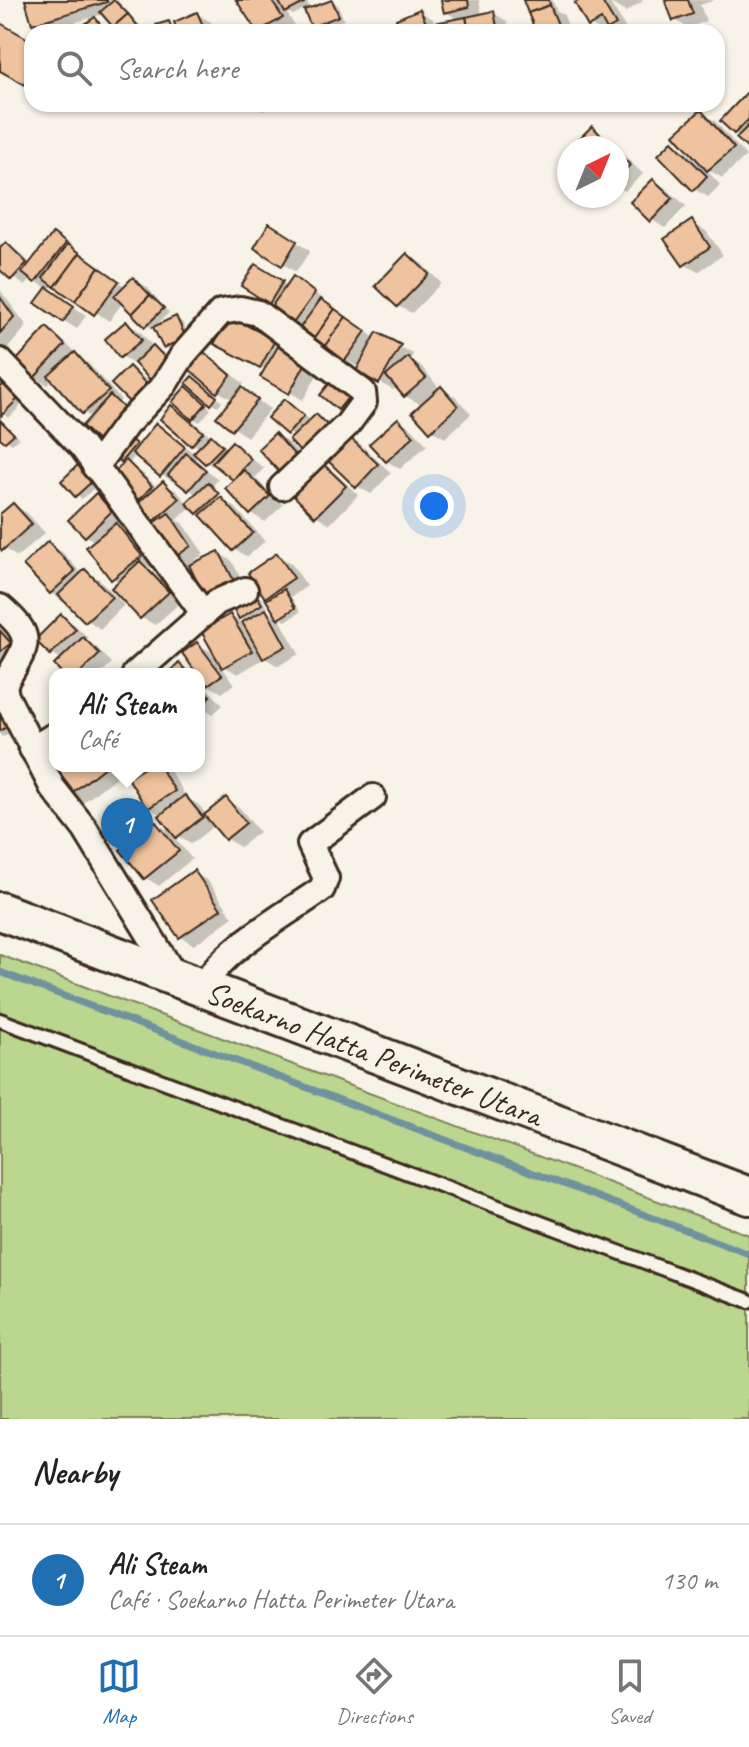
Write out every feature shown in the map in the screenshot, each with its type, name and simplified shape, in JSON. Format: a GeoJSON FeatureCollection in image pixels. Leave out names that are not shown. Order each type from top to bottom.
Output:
{"type":"FeatureCollection","features":[{"type":"Feature","properties":{"kind":"main road","name":"Soekarno Hatta Perimeter Utara"},"geometry":{"type":"LineString","coordinates":[[0,911],[749,1196]]}},
{"type":"Feature","properties":{"kind":"street"},"geometry":{"type":"LineString","coordinates":[[95,467],[126,425],[164,385],[183,355],[221,312],[240,309],[258,313],[363,392],[364,402],[347,425],[282,487]]}},
{"type":"Feature","properties":{"kind":"street"},"geometry":{"type":"LineString","coordinates":[[0,361],[82,447],[204,614]]}},
{"type":"Feature","properties":{"kind":"street"},"geometry":{"type":"LineString","coordinates":[[142,668],[217,602],[245,590]]}},
{"type":"Feature","properties":{"kind":"street"},"geometry":{"type":"LineString","coordinates":[[0,607],[17,621],[24,633],[26,645],[4,685],[6,696],[32,749],[52,787],[85,829],[190,985],[207,977],[226,958],[322,889],[326,878],[310,844],[373,797]]}},
{"type":"Feature","properties":{"kind":"street"},"geometry":{"type":"LineString","coordinates":[[32,749],[49,739]]}},
{"type":"Feature","properties":{"kind":"lane"},"geometry":{"type":"LineString","coordinates":[[0,1020],[749,1301]]}},
{"type":"Feature","properties":{"kind":"green space"},"geometry":{"type":"Polygon","coordinates":[[[0,955],[749,1235],[749,1419],[0,1419],[0,955]]]}},
{"type":"Feature","properties":{"kind":"building"},"geometry":{"type":"Polygon","coordinates":[[[25,0],[107,0],[107,2],[32,24],[25,0]]]}},
{"type":"Feature","properties":{"kind":"building"},"geometry":{"type":"Polygon","coordinates":[[[114,0],[128,14],[116,24],[110,24],[100,12],[114,0]]]}},
{"type":"Feature","properties":{"kind":"building"},"geometry":{"type":"Polygon","coordinates":[[[236,0],[271,0],[283,18],[272,24],[252,24],[236,0]]]}},
{"type":"Feature","properties":{"kind":"building"},"geometry":{"type":"Polygon","coordinates":[[[278,0],[303,0],[304,3],[285,13],[278,0]]]}},
{"type":"Feature","properties":{"kind":"building"},"geometry":{"type":"Polygon","coordinates":[[[332,0],[339,16],[310,24],[304,10],[332,0]]]}},
{"type":"Feature","properties":{"kind":"building"},"geometry":{"type":"Polygon","coordinates":[[[441,0],[468,0],[469,7],[444,13],[441,0]]]}},
{"type":"Feature","properties":{"kind":"building"},"geometry":{"type":"Polygon","coordinates":[[[523,0],[549,0],[550,5],[528,13],[523,0]]]}},
{"type":"Feature","properties":{"kind":"building"},"geometry":{"type":"Polygon","coordinates":[[[580,0],[601,0],[615,24],[604,24],[601,19],[586,24],[575,3],[580,0]]]}},
{"type":"Feature","properties":{"kind":"building"},"geometry":{"type":"Polygon","coordinates":[[[665,0],[688,0],[693,14],[673,21],[665,0]]]}},
{"type":"Feature","properties":{"kind":"building"},"geometry":{"type":"Polygon","coordinates":[[[550,5],[558,24],[533,24],[528,13],[550,5]]]}},
{"type":"Feature","properties":{"kind":"building"},"geometry":{"type":"Polygon","coordinates":[[[420,9],[427,24],[398,24],[396,19],[420,9]]]}},
{"type":"Feature","properties":{"kind":"building"},"geometry":{"type":"Polygon","coordinates":[[[494,11],[496,24],[467,24],[466,17],[494,11]]]}},
{"type":"Feature","properties":{"kind":"building"},"geometry":{"type":"Polygon","coordinates":[[[197,12],[202,24],[175,24],[197,12]]]}},
{"type":"Feature","properties":{"kind":"building"},"geometry":{"type":"Polygon","coordinates":[[[128,14],[136,24],[116,24],[128,14]]]}},
{"type":"Feature","properties":{"kind":"building"},"geometry":{"type":"Polygon","coordinates":[[[95,17],[100,24],[85,24],[95,17]]]}},
{"type":"Feature","properties":{"kind":"building"},"geometry":{"type":"Polygon","coordinates":[[[466,17],[467,24],[434,24],[466,17]]]}},
{"type":"Feature","properties":{"kind":"building"},"geometry":{"type":"Polygon","coordinates":[[[0,23],[24,36],[24,84],[0,71],[0,23]]]}},
{"type":"Feature","properties":{"kind":"building"},"geometry":{"type":"Polygon","coordinates":[[[749,90],[749,119],[734,134],[720,121],[749,90]]]}},
{"type":"Feature","properties":{"kind":"building"},"geometry":{"type":"Polygon","coordinates":[[[699,112],[703,112],[734,148],[707,171],[674,134],[699,112]]]}},
{"type":"Feature","properties":{"kind":"building"},"geometry":{"type":"Polygon","coordinates":[[[749,125],[749,150],[736,138],[749,125]]]}},
{"type":"Feature","properties":{"kind":"building"},"geometry":{"type":"Polygon","coordinates":[[[592,126],[602,136],[582,136],[592,126]]]}},
{"type":"Feature","properties":{"kind":"building"},"geometry":{"type":"Polygon","coordinates":[[[672,141],[707,176],[693,191],[658,155],[672,141]]]}},
{"type":"Feature","properties":{"kind":"building"},"geometry":{"type":"Polygon","coordinates":[[[653,179],[673,198],[650,222],[630,202],[653,179]]]}},
{"type":"Feature","properties":{"kind":"building"},"geometry":{"type":"Polygon","coordinates":[[[692,220],[710,247],[683,266],[664,239],[692,220]]]}},
{"type":"Feature","properties":{"kind":"building"},"geometry":{"type":"Polygon","coordinates":[[[269,223],[297,241],[282,266],[254,248],[269,223]]]}},
{"type":"Feature","properties":{"kind":"building"},"geometry":{"type":"Polygon","coordinates":[[[53,233],[66,243],[35,283],[22,273],[53,233]]]}},
{"type":"Feature","properties":{"kind":"building"},"geometry":{"type":"Polygon","coordinates":[[[6,242],[27,263],[11,280],[0,270],[0,248],[6,242]]]}},
{"type":"Feature","properties":{"kind":"building"},"geometry":{"type":"Polygon","coordinates":[[[68,244],[80,253],[55,287],[43,278],[68,244]]]}},
{"type":"Feature","properties":{"kind":"building"},"geometry":{"type":"Polygon","coordinates":[[[80,253],[99,267],[75,301],[55,287],[80,253]]]}},
{"type":"Feature","properties":{"kind":"building"},"geometry":{"type":"Polygon","coordinates":[[[407,253],[429,274],[397,307],[375,286],[407,253]]]}},
{"type":"Feature","properties":{"kind":"building"},"geometry":{"type":"Polygon","coordinates":[[[255,264],[283,281],[269,304],[241,286],[255,264]]]}},
{"type":"Feature","properties":{"kind":"building"},"geometry":{"type":"Polygon","coordinates":[[[99,267],[119,281],[94,315],[75,301],[99,267]]]}},
{"type":"Feature","properties":{"kind":"building"},"geometry":{"type":"Polygon","coordinates":[[[293,276],[315,293],[291,326],[269,310],[293,276]]]}},
{"type":"Feature","properties":{"kind":"building"},"geometry":{"type":"Polygon","coordinates":[[[133,277],[150,295],[132,314],[114,296],[133,277]]]}},
{"type":"Feature","properties":{"kind":"building"},"geometry":{"type":"Polygon","coordinates":[[[47,287],[74,306],[63,322],[35,303],[47,287]]]}},
{"type":"Feature","properties":{"kind":"building"},"geometry":{"type":"Polygon","coordinates":[[[150,295],[164,308],[145,327],[132,314],[150,295]]]}},
{"type":"Feature","properties":{"kind":"building"},"geometry":{"type":"Polygon","coordinates":[[[0,297],[14,317],[0,333],[0,297]]]}},
{"type":"Feature","properties":{"kind":"building"},"geometry":{"type":"Polygon","coordinates":[[[321,299],[335,309],[313,340],[299,329],[321,299]]]}},
{"type":"Feature","properties":{"kind":"building"},"geometry":{"type":"Polygon","coordinates":[[[335,309],[346,317],[324,347],[313,340],[335,309]]]}},
{"type":"Feature","properties":{"kind":"building"},"geometry":{"type":"Polygon","coordinates":[[[176,316],[186,338],[163,348],[153,327],[176,316]]]}},
{"type":"Feature","properties":{"kind":"building"},"geometry":{"type":"Polygon","coordinates":[[[229,316],[275,340],[260,368],[214,344],[229,316]]]}},
{"type":"Feature","properties":{"kind":"building"},"geometry":{"type":"Polygon","coordinates":[[[346,317],[366,331],[344,362],[324,347],[346,317]]]}},
{"type":"Feature","properties":{"kind":"building"},"geometry":{"type":"Polygon","coordinates":[[[126,321],[142,340],[120,358],[105,339],[126,321]]]}},
{"type":"Feature","properties":{"kind":"building"},"geometry":{"type":"Polygon","coordinates":[[[47,327],[65,345],[33,379],[15,362],[47,327]]]}},
{"type":"Feature","properties":{"kind":"building"},"geometry":{"type":"Polygon","coordinates":[[[377,332],[401,345],[379,384],[356,371],[377,332]]]}},
{"type":"Feature","properties":{"kind":"building"},"geometry":{"type":"Polygon","coordinates":[[[280,343],[308,359],[289,394],[260,377],[280,343]]]}},
{"type":"Feature","properties":{"kind":"building"},"geometry":{"type":"Polygon","coordinates":[[[153,345],[173,366],[154,384],[134,363],[153,345]]]}},
{"type":"Feature","properties":{"kind":"building"},"geometry":{"type":"Polygon","coordinates":[[[198,347],[231,375],[217,393],[183,364],[198,347]]]}},
{"type":"Feature","properties":{"kind":"building"},"geometry":{"type":"Polygon","coordinates":[[[75,352],[109,391],[82,414],[48,376],[75,352]]]}},
{"type":"Feature","properties":{"kind":"building"},"geometry":{"type":"Polygon","coordinates":[[[408,357],[426,378],[404,397],[386,376],[408,357]]]}},
{"type":"Feature","properties":{"kind":"building"},"geometry":{"type":"Polygon","coordinates":[[[129,366],[151,389],[133,406],[111,384],[129,366]]]}},
{"type":"Feature","properties":{"kind":"building"},"geometry":{"type":"Polygon","coordinates":[[[337,374],[355,389],[338,410],[320,395],[337,374]]]}},
{"type":"Feature","properties":{"kind":"building"},"geometry":{"type":"Polygon","coordinates":[[[192,376],[217,397],[211,405],[186,383],[192,376]]]}},
{"type":"Feature","properties":{"kind":"building"},"geometry":{"type":"Polygon","coordinates":[[[8,379],[23,394],[1,416],[0,388],[8,379]]]}},
{"type":"Feature","properties":{"kind":"building"},"geometry":{"type":"Polygon","coordinates":[[[186,386],[206,404],[192,420],[172,402],[186,386]]]}},
{"type":"Feature","properties":{"kind":"building"},"geometry":{"type":"Polygon","coordinates":[[[441,386],[458,406],[430,432],[412,412],[441,386]]]}},
{"type":"Feature","properties":{"kind":"building"},"geometry":{"type":"Polygon","coordinates":[[[242,387],[258,400],[232,430],[216,417],[242,387]]]}},
{"type":"Feature","properties":{"kind":"building"},"geometry":{"type":"Polygon","coordinates":[[[110,395],[130,414],[102,445],[82,426],[110,395]]]}},
{"type":"Feature","properties":{"kind":"building"},"geometry":{"type":"Polygon","coordinates":[[[284,399],[304,416],[287,435],[267,418],[284,399]]]}},
{"type":"Feature","properties":{"kind":"building"},"geometry":{"type":"Polygon","coordinates":[[[171,405],[203,432],[191,446],[160,419],[171,405]]]}},
{"type":"Feature","properties":{"kind":"building"},"geometry":{"type":"Polygon","coordinates":[[[316,414],[332,430],[304,456],[289,440],[316,414]]]}},
{"type":"Feature","properties":{"kind":"building"},"geometry":{"type":"Polygon","coordinates":[[[398,418],[414,436],[386,462],[369,444],[398,418]]]}},
{"type":"Feature","properties":{"kind":"building"},"geometry":{"type":"Polygon","coordinates":[[[0,420],[14,434],[5,442],[0,438],[0,420]]]}},
{"type":"Feature","properties":{"kind":"building"},"geometry":{"type":"Polygon","coordinates":[[[156,423],[185,447],[160,477],[132,453],[156,423]]]}},
{"type":"Feature","properties":{"kind":"building"},"geometry":{"type":"Polygon","coordinates":[[[344,432],[378,464],[356,488],[322,455],[344,432]]]}},
{"type":"Feature","properties":{"kind":"building"},"geometry":{"type":"Polygon","coordinates":[[[275,433],[302,463],[285,478],[258,449],[275,433]]]}},
{"type":"Feature","properties":{"kind":"building"},"geometry":{"type":"Polygon","coordinates":[[[125,435],[136,444],[121,462],[110,453],[125,435]]]}},
{"type":"Feature","properties":{"kind":"building"},"geometry":{"type":"Polygon","coordinates":[[[211,435],[223,446],[205,464],[193,453],[211,435]]]}},
{"type":"Feature","properties":{"kind":"building"},"geometry":{"type":"Polygon","coordinates":[[[232,441],[251,459],[233,480],[212,463],[232,441]]]}},
{"type":"Feature","properties":{"kind":"building"},"geometry":{"type":"Polygon","coordinates":[[[186,453],[206,470],[188,491],[168,475],[186,453]]]}},
{"type":"Feature","properties":{"kind":"building"},"geometry":{"type":"Polygon","coordinates":[[[317,458],[346,486],[315,517],[287,489],[317,458]]]}},
{"type":"Feature","properties":{"kind":"building"},"geometry":{"type":"Polygon","coordinates":[[[126,460],[152,486],[137,502],[111,476],[126,460]]]}},
{"type":"Feature","properties":{"kind":"building"},"geometry":{"type":"Polygon","coordinates":[[[82,461],[97,477],[75,497],[61,481],[82,461]]]}},
{"type":"Feature","properties":{"kind":"building"},"geometry":{"type":"Polygon","coordinates":[[[244,470],[270,496],[250,515],[225,488],[244,470]]]}},
{"type":"Feature","properties":{"kind":"building"},"geometry":{"type":"Polygon","coordinates":[[[163,481],[179,499],[154,521],[138,503],[163,481]]]}},
{"type":"Feature","properties":{"kind":"building"},"geometry":{"type":"Polygon","coordinates":[[[208,482],[219,494],[197,514],[186,503],[208,482]]]}},
{"type":"Feature","properties":{"kind":"building"},"geometry":{"type":"Polygon","coordinates":[[[96,493],[112,511],[85,537],[68,520],[96,493]]]}},
{"type":"Feature","properties":{"kind":"building"},"geometry":{"type":"Polygon","coordinates":[[[221,497],[253,533],[233,551],[200,515],[221,497]]]}},
{"type":"Feature","properties":{"kind":"building"},"geometry":{"type":"Polygon","coordinates":[[[13,503],[32,524],[2,551],[0,514],[13,503]]]}},
{"type":"Feature","properties":{"kind":"building"},"geometry":{"type":"Polygon","coordinates":[[[169,513],[191,546],[171,560],[148,527],[169,513]]]}},
{"type":"Feature","properties":{"kind":"building"},"geometry":{"type":"Polygon","coordinates":[[[116,523],[142,556],[111,580],[86,547],[116,523]]]}},
{"type":"Feature","properties":{"kind":"building"},"geometry":{"type":"Polygon","coordinates":[[[48,541],[75,571],[50,594],[23,565],[48,541]]]}},
{"type":"Feature","properties":{"kind":"building"},"geometry":{"type":"Polygon","coordinates":[[[219,551],[234,581],[204,596],[189,565],[219,551]]]}},
{"type":"Feature","properties":{"kind":"building"},"geometry":{"type":"Polygon","coordinates":[[[277,553],[294,578],[265,598],[248,573],[277,553]]]}},
{"type":"Feature","properties":{"kind":"building"},"geometry":{"type":"Polygon","coordinates":[[[140,561],[169,592],[140,619],[111,588],[140,561]]]}},
{"type":"Feature","properties":{"kind":"building"},"geometry":{"type":"Polygon","coordinates":[[[85,569],[112,597],[85,622],[58,595],[85,569]]]}},
{"type":"Feature","properties":{"kind":"building"},"geometry":{"type":"Polygon","coordinates":[[[284,589],[295,608],[278,619],[266,600],[284,589]]]}},
{"type":"Feature","properties":{"kind":"building"},"geometry":{"type":"Polygon","coordinates":[[[255,593],[262,604],[239,619],[232,607],[255,593]]]}},
{"type":"Feature","properties":{"kind":"building"},"geometry":{"type":"Polygon","coordinates":[[[266,609],[286,646],[263,659],[242,622],[266,609]]]}},
{"type":"Feature","properties":{"kind":"building"},"geometry":{"type":"Polygon","coordinates":[[[61,614],[76,629],[50,655],[35,640],[61,614]]]}},
{"type":"Feature","properties":{"kind":"building"},"geometry":{"type":"Polygon","coordinates":[[[230,614],[252,651],[222,668],[201,631],[230,614]]]}},
{"type":"Feature","properties":{"kind":"building"},"geometry":{"type":"Polygon","coordinates":[[[0,631],[11,643],[0,652],[0,631]]]}},
{"type":"Feature","properties":{"kind":"building"},"geometry":{"type":"Polygon","coordinates":[[[83,637],[100,654],[85,668],[57,668],[54,665],[83,637]]]}},
{"type":"Feature","properties":{"kind":"building"},"geometry":{"type":"Polygon","coordinates":[[[197,642],[222,675],[206,686],[205,668],[193,668],[182,653],[197,642]]]}},
{"type":"Feature","properties":{"kind":"building"},"geometry":{"type":"Polygon","coordinates":[[[0,714],[8,726],[0,731],[0,714]]]}},
{"type":"Feature","properties":{"kind":"building"},"geometry":{"type":"Polygon","coordinates":[[[57,772],[98,772],[69,795],[53,775],[57,772]]]}},
{"type":"Feature","properties":{"kind":"building"},"geometry":{"type":"Polygon","coordinates":[[[138,772],[163,772],[175,791],[147,809],[128,778],[138,772]]]}},
{"type":"Feature","properties":{"kind":"building"},"geometry":{"type":"Polygon","coordinates":[[[185,795],[203,817],[176,838],[159,816],[185,795]]]}},
{"type":"Feature","properties":{"kind":"building"},"geometry":{"type":"Polygon","coordinates":[[[226,797],[246,823],[225,840],[204,815],[226,797]]]}},
{"type":"Feature","properties":{"kind":"building"},"geometry":{"type":"Polygon","coordinates":[[[155,821],[179,851],[144,879],[120,850],[155,821]]]}},
{"type":"Feature","properties":{"kind":"building"},"geometry":{"type":"Polygon","coordinates":[[[194,870],[221,909],[179,938],[152,900],[194,870]]]}},
{"type":"Feature","properties":{"kind":"waterway"},"geometry":{"type":"LineString","coordinates":[[0,972],[749,1254]]}},
{"type":"Feature","properties":{"kind":"place","name":"Ali Steam"},"geometry":{"type":"Point","coordinates":[127,864]}}]}
